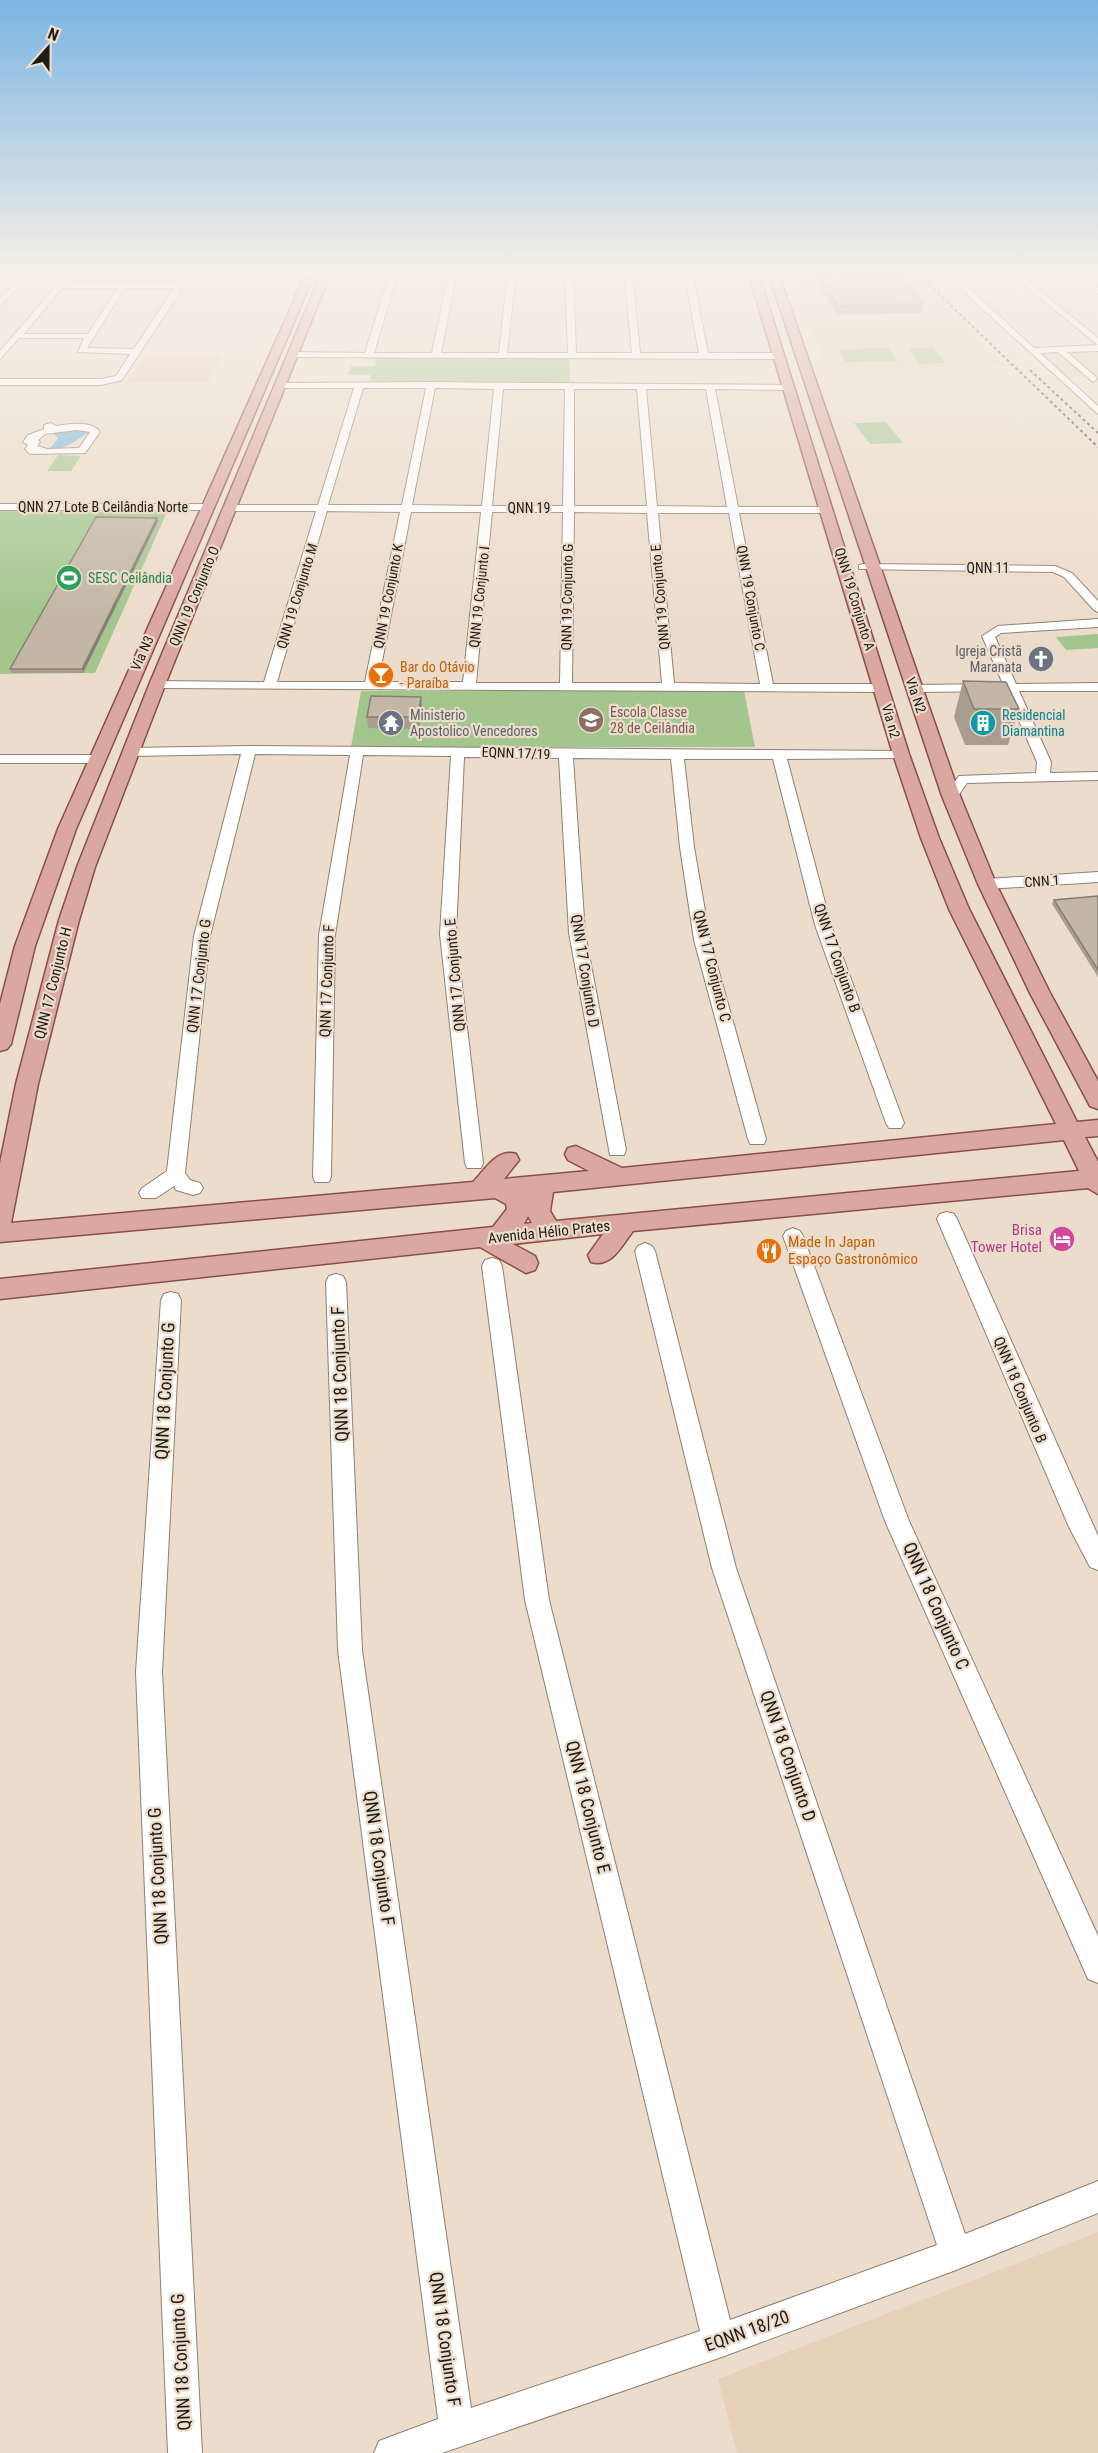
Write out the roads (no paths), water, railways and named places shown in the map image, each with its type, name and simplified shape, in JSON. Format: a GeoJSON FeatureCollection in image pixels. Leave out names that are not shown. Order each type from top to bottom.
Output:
{"type":"FeatureCollection","features":[{"type":"Feature","properties":{"kind":"main road","name":"Via N3"},"geometry":{"type":"LineString","coordinates":[[0,1044],[26,946],[67,829],[260,386]]}},
{"type":"Feature","properties":{"kind":"main road"},"geometry":{"type":"LineString","coordinates":[[247,468],[280,386]]}},
{"type":"Feature","properties":{"kind":"main road","name":"Via N2"},"geometry":{"type":"LineString","coordinates":[[812,386],[868,562],[951,796],[979,866],[1040,993],[1098,1101]]}},
{"type":"Feature","properties":{"kind":"main road"},"geometry":{"type":"LineString","coordinates":[[790,389],[802,408],[808,428],[823,429],[824,422]]}},
{"type":"Feature","properties":{"kind":"main road"},"geometry":{"type":"LineString","coordinates":[[790,389],[827,511],[840,528],[849,559],[863,561],[867,559],[868,562]]}},
{"type":"Feature","properties":{"kind":"main road"},"geometry":{"type":"LineString","coordinates":[[256,395],[256,409],[248,427],[254,429],[264,426]]}},
{"type":"Feature","properties":{"kind":"main road"},"geometry":{"type":"LineString","coordinates":[[238,436],[249,433],[256,436],[245,458],[247,468]]}},
{"type":"Feature","properties":{"kind":"main road"},"geometry":{"type":"LineString","coordinates":[[807,440],[809,434],[823,436],[830,459],[841,475]]}},
{"type":"Feature","properties":{"kind":"main road","name":"QNN 19 Conjunto O"},"geometry":{"type":"LineString","coordinates":[[157,685],[247,468]]}},
{"type":"Feature","properties":{"kind":"main road","name":"QNN 19 Conjunto A"},"geometry":{"type":"LineString","coordinates":[[827,511],[882,688]]}},
{"type":"Feature","properties":{"kind":"main road"},"geometry":{"type":"LineString","coordinates":[[195,594],[186,597],[176,594],[202,532],[204,512]]}},
{"type":"Feature","properties":{"kind":"main road"},"geometry":{"type":"LineString","coordinates":[[847,574],[851,567],[868,562]]}},
{"type":"Feature","properties":{"kind":"main road"},"geometry":{"type":"LineString","coordinates":[[151,701],[152,679],[182,607],[172,604],[162,608]]}},
{"type":"Feature","properties":{"kind":"main road","name":"Via N3"},"geometry":{"type":"LineString","coordinates":[[130,752],[157,685]]}},
{"type":"Feature","properties":{"kind":"main road","name":"Via n2"},"geometry":{"type":"LineString","coordinates":[[882,688],[901,754]]}},
{"type":"Feature","properties":{"kind":"main road","name":"QNN 17 Conjunto H"},"geometry":{"type":"LineString","coordinates":[[0,1221],[27,1084],[69,920],[130,752]]}},
{"type":"Feature","properties":{"kind":"main road","name":"Via N2"},"geometry":{"type":"LineString","coordinates":[[901,754],[959,909],[1070,1131],[1097,1180]]}},
{"type":"Feature","properties":{"kind":"main road"},"geometry":{"type":"LineString","coordinates":[[914,791],[939,835],[955,876],[963,882],[977,881],[979,866]]}},
{"type":"Feature","properties":{"kind":"main road"},"geometry":{"type":"LineString","coordinates":[[67,829],[44,922],[53,927],[61,926],[69,920]]}},
{"type":"Feature","properties":{"kind":"main road"},"geometry":{"type":"LineString","coordinates":[[959,909],[962,894],[973,891],[984,898],[1014,959],[1040,993]]}},
{"type":"Feature","properties":{"kind":"main road"},"geometry":{"type":"LineString","coordinates":[[26,946],[42,939],[50,942],[52,947],[34,1012],[27,1084]]}},
{"type":"Feature","properties":{"kind":"main road"},"geometry":{"type":"LineString","coordinates":[[0,1233],[488,1190],[1098,1128]]}},
{"type":"Feature","properties":{"kind":"main road"},"geometry":{"type":"LineString","coordinates":[[576,1154],[620,1177]]}},
{"type":"Feature","properties":{"kind":"main road"},"geometry":{"type":"LineString","coordinates":[[488,1190],[508,1160]]}},
{"type":"Feature","properties":{"kind":"main road","name":"Avenida Hélio Prates"},"geometry":{"type":"LineString","coordinates":[[0,1289],[678,1217],[1097,1180]]}},
{"type":"Feature","properties":{"kind":"main road"},"geometry":{"type":"LineString","coordinates":[[547,1184],[540,1190],[538,1212],[550,1232]]}},
{"type":"Feature","properties":{"kind":"main road"},"geometry":{"type":"LineString","coordinates":[[488,1190],[510,1192],[519,1203],[520,1213],[513,1223],[491,1238],[526,1263]]}},
{"type":"Feature","properties":{"kind":"main road"},"geometry":{"type":"LineString","coordinates":[[600,1255],[625,1224]]}},
{"type":"Feature","properties":{"kind":"street","name":"QNN 19 Conjunto M"},"geometry":{"type":"LineString","coordinates":[[270,684],[324,509],[359,386]]}},
{"type":"Feature","properties":{"kind":"street","name":"QNN 19 Conjunto K"},"geometry":{"type":"LineString","coordinates":[[371,684],[431,386]]}},
{"type":"Feature","properties":{"kind":"street","name":"QNN 19 Conjunto I"},"geometry":{"type":"LineString","coordinates":[[469,686],[499,386]]}},
{"type":"Feature","properties":{"kind":"street","name":"QNN 19 Conjunto G"},"geometry":{"type":"LineString","coordinates":[[566,685],[570,386]]}},
{"type":"Feature","properties":{"kind":"street","name":"QNN 19 Conjunto E"},"geometry":{"type":"LineString","coordinates":[[641,386],[668,685]]}},
{"type":"Feature","properties":{"kind":"street"},"geometry":{"type":"LineString","coordinates":[[674,386],[790,389]]}},
{"type":"Feature","properties":{"kind":"street"},"geometry":{"type":"LineString","coordinates":[[1071,386],[1098,411]]}},
{"type":"Feature","properties":{"kind":"street","name":"QNN 19 Conjunto C"},"geometry":{"type":"LineString","coordinates":[[710,387],[767,687]]}},
{"type":"Feature","properties":{"kind":"street"},"geometry":{"type":"LineString","coordinates":[[51,426],[54,430],[62,426],[81,426],[93,429],[95,432],[82,451],[33,452],[42,449],[30,449],[35,442],[28,442],[31,437],[38,437],[42,432],[50,431],[47,427],[51,426]]}},
{"type":"Feature","properties":{"kind":"street","name":"QNN 27 Lote B Ceilândia Norte"},"geometry":{"type":"LineString","coordinates":[[0,507],[204,512]]}},
{"type":"Feature","properties":{"kind":"street","name":"QNN 19"},"geometry":{"type":"LineString","coordinates":[[231,508],[827,511]]}},
{"type":"Feature","properties":{"kind":"street","name":"QNN 11"},"geometry":{"type":"LineString","coordinates":[[868,562],[1054,569],[1068,575],[1098,608]]}},
{"type":"Feature","properties":{"kind":"street"},"geometry":{"type":"LineString","coordinates":[[1040,777],[1045,765],[988,638],[993,631],[1098,623]]}},
{"type":"Feature","properties":{"kind":"street"},"geometry":{"type":"LineString","coordinates":[[157,685],[668,685],[882,688]]}},
{"type":"Feature","properties":{"kind":"street"},"geometry":{"type":"LineString","coordinates":[[914,688],[1098,687]]}},
{"type":"Feature","properties":{"kind":"street","name":"EQNN 17/19"},"geometry":{"type":"LineString","coordinates":[[130,752],[249,750],[677,755],[901,754]]}},
{"type":"Feature","properties":{"kind":"street","name":"QNN 17 Conjunto G"},"geometry":{"type":"LineString","coordinates":[[176,1173],[201,936],[249,750]]}},
{"type":"Feature","properties":{"kind":"street","name":"QNN 17 Conjunto F"},"geometry":{"type":"LineString","coordinates":[[322,1177],[327,935],[357,751]]}},
{"type":"Feature","properties":{"kind":"street","name":"QNN 17 Conjunto E"},"geometry":{"type":"LineString","coordinates":[[458,751],[448,934],[474,1163]]}},
{"type":"Feature","properties":{"kind":"street","name":"QNN 17 Conjunto D"},"geometry":{"type":"LineString","coordinates":[[566,754],[577,933],[617,1150]]}},
{"type":"Feature","properties":{"kind":"street","name":"QNN 17 Conjunto C"},"geometry":{"type":"LineString","coordinates":[[677,755],[687,847],[702,940],[757,1139]]}},
{"type":"Feature","properties":{"kind":"street","name":"QNN 17 Conjunto B"},"geometry":{"type":"LineString","coordinates":[[779,755],[823,925],[896,1123]]}},
{"type":"Feature","properties":{"kind":"street"},"geometry":{"type":"LineString","coordinates":[[0,759],[96,759]]}},
{"type":"Feature","properties":{"kind":"street"},"geometry":{"type":"LineString","coordinates":[[951,796],[960,781],[964,779],[1098,776]]}},
{"type":"Feature","properties":{"kind":"street","name":"CNN 1"},"geometry":{"type":"LineString","coordinates":[[987,884],[1098,877]]}},
{"type":"Feature","properties":{"kind":"street"},"geometry":{"type":"LineString","coordinates":[[149,1193],[176,1173],[183,1185],[193,1188]]}},
{"type":"Feature","properties":{"kind":"street","name":"QNN 18 Conjunto B"},"geometry":{"type":"LineString","coordinates":[[947,1219],[1063,1488],[1098,1559]]}},
{"type":"Feature","properties":{"kind":"street","name":"QNN 18 Conjunto C"},"geometry":{"type":"LineString","coordinates":[[793,1236],[897,1521],[1098,1969]]}},
{"type":"Feature","properties":{"kind":"street","name":"QNN 18 Conjunto D"},"geometry":{"type":"LineString","coordinates":[[645,1251],[724,1568],[956,2254]]}},
{"type":"Feature","properties":{"kind":"street","name":"QNN 18 Conjunto E"},"geometry":{"type":"LineString","coordinates":[[492,1266],[537,1599],[719,2342]]}},
{"type":"Feature","properties":{"kind":"street","name":"QNN 18 Conjunto F"},"geometry":{"type":"LineString","coordinates":[[336,1282],[350,1650],[457,2430]]}},
{"type":"Feature","properties":{"kind":"street","name":"QNN 18 Conjunto G"},"geometry":{"type":"LineString","coordinates":[[171,1300],[148,1672],[185,2453]]}},
{"type":"Feature","properties":{"kind":"street","name":"EQNN 18/20"},"geometry":{"type":"LineString","coordinates":[[391,2453],[719,2342],[956,2254],[1098,2197]]}},
{"type":"Feature","properties":{"kind":"water"},"geometry":{"type":"Polygon","coordinates":[[[87,429],[89,432],[71,444],[49,450],[58,438],[53,433],[87,429]]]}},
{"type":"Feature","properties":{"kind":"railway"},"geometry":{"type":"LineString","coordinates":[[1035,386],[1098,447]]}},
{"type":"Feature","properties":{"kind":"railway"},"geometry":{"type":"LineString","coordinates":[[1048,386],[1098,433]]}},
{"type":"Feature","properties":{"kind":"place","name":"SESC Ceilândia"},"geometry":{"type":"Point","coordinates":[69,578]}},
{"type":"Feature","properties":{"kind":"place","name":"Igreja Cristã Maranata"},"geometry":{"type":"Point","coordinates":[1041,659]}},
{"type":"Feature","properties":{"kind":"place","name":"Bar do Otávio - Paraíba"},"geometry":{"type":"Point","coordinates":[381,675]}},
{"type":"Feature","properties":{"kind":"place","name":"Escola Classe 28 de Ceilândia"},"geometry":{"type":"Point","coordinates":[591,720]}},
{"type":"Feature","properties":{"kind":"place","name":"Ministerio Apostolico Vencedores"},"geometry":{"type":"Point","coordinates":[391,723]}},
{"type":"Feature","properties":{"kind":"place","name":"Residencial Diamantina"},"geometry":{"type":"Point","coordinates":[983,723]}},
{"type":"Feature","properties":{"kind":"place","name":"Brisa Tower Hotel"},"geometry":{"type":"Point","coordinates":[1062,1239]}},
{"type":"Feature","properties":{"kind":"place","name":"Made In Japan Espaço Gastronômico"},"geometry":{"type":"Point","coordinates":[769,1251]}}]}
